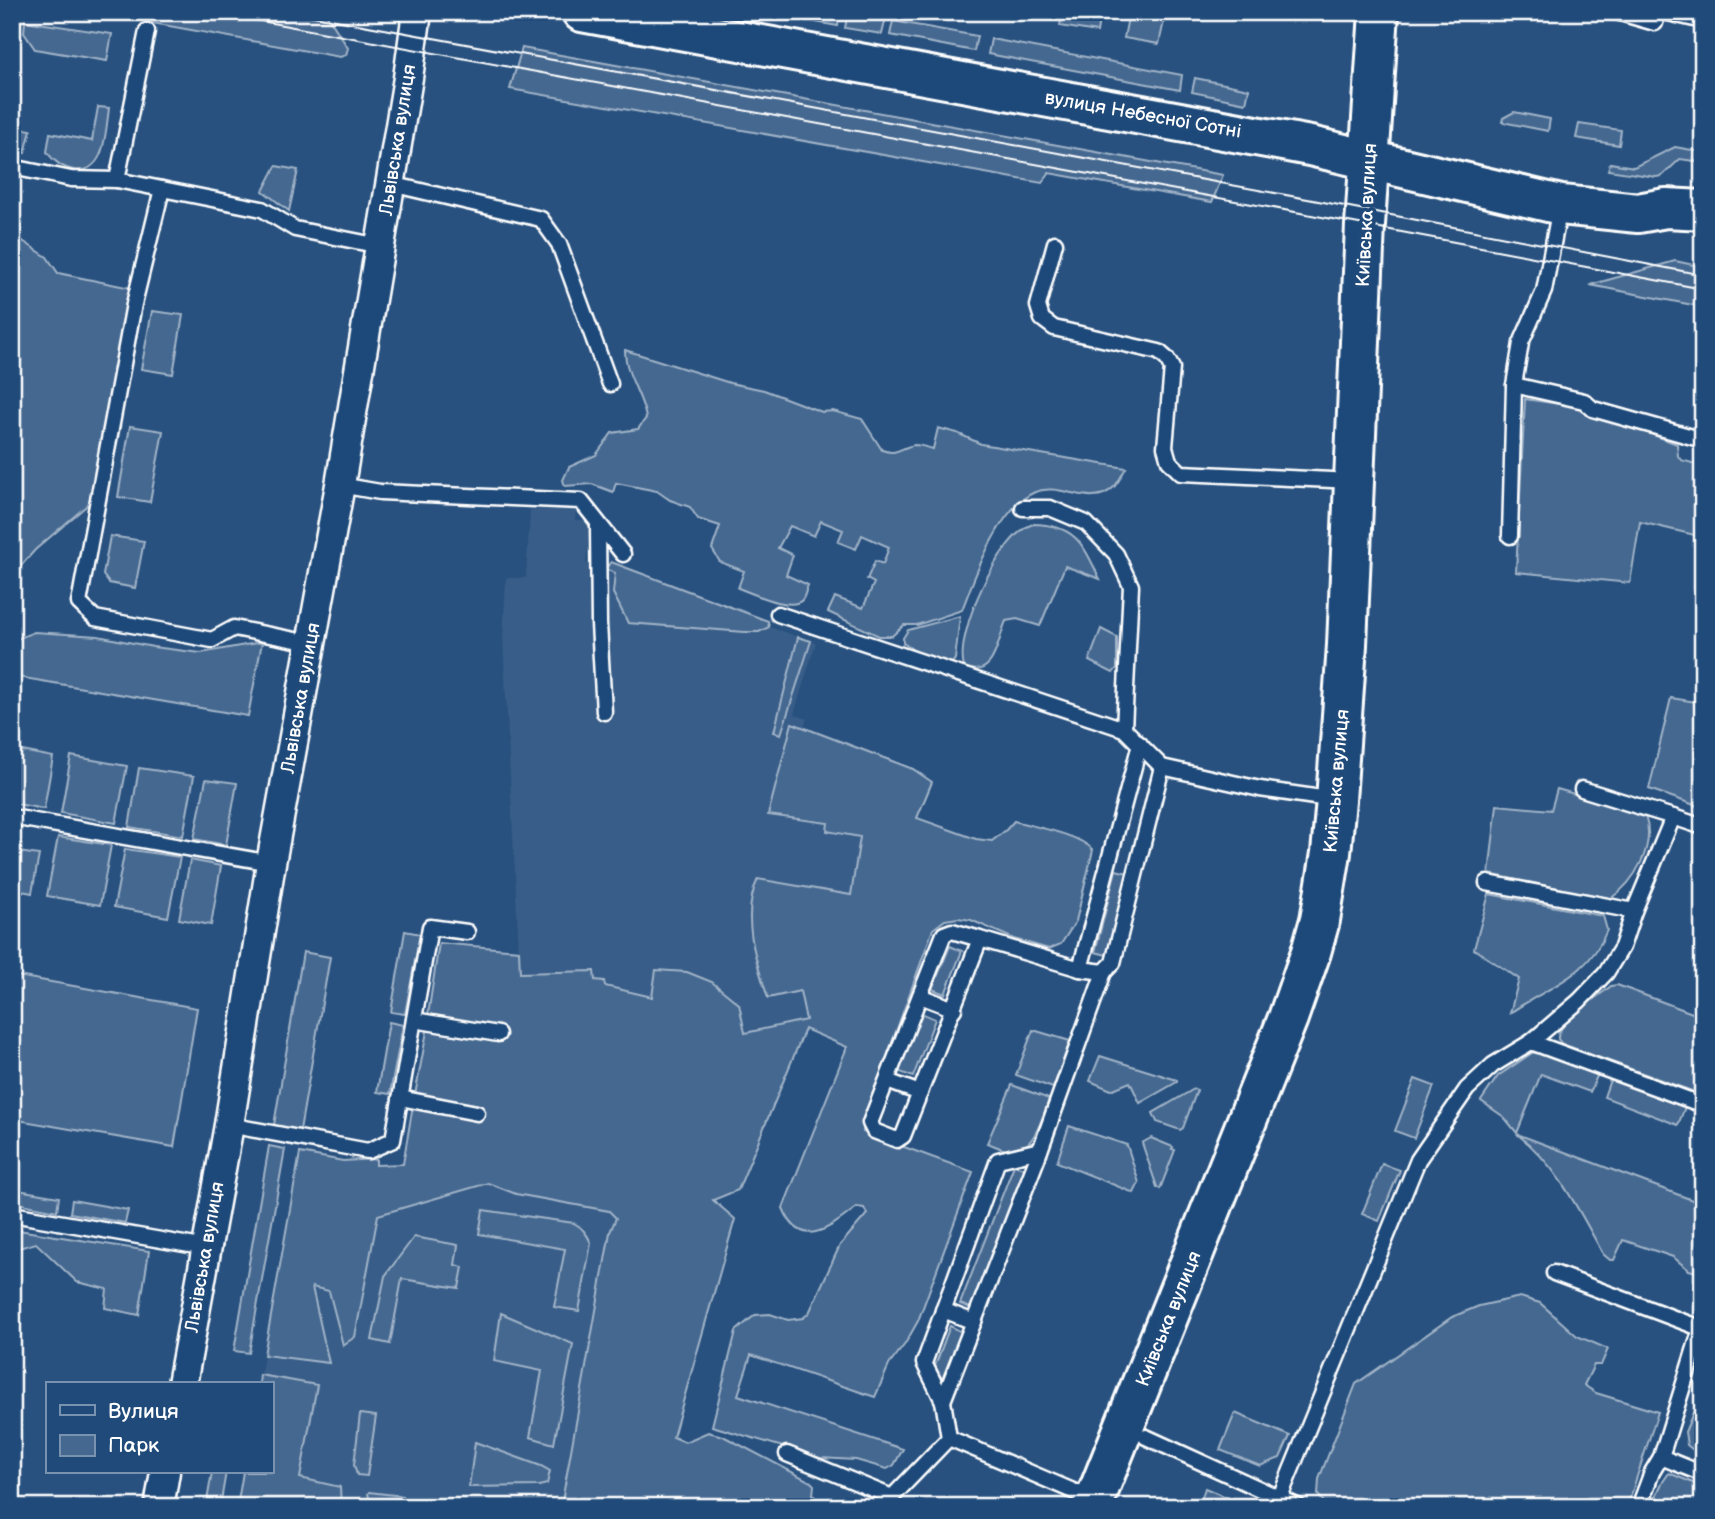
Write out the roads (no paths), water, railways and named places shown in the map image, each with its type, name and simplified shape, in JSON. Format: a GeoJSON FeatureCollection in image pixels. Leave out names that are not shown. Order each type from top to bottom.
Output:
{"type":"FeatureCollection","features":[{"type":"Feature","properties":{"kind":"main road","name":"вулиця Небесної Сотні"},"geometry":{"type":"LineString","coordinates":[[582,12],[1300,144],[1561,205],[1638,213],[1666,208],[1703,210]]}},
{"type":"Feature","properties":{"kind":"main road","name":"Київська вулиця"},"geometry":{"type":"LineString","coordinates":[[1101,1505],[1146,1437],[1310,1023],[1335,953],[1348,894],[1360,799],[1384,288],[1379,12]]}},
{"type":"Feature","properties":{"kind":"main road","name":"Київська вулиця"},"geometry":{"type":"LineString","coordinates":[[1101,1505],[1311,952],[1326,886],[1336,800],[1348,645],[1365,225],[1382,163],[1403,12]]}},
{"type":"Feature","properties":{"kind":"street","name":"Львівська вулиця"},"geometry":{"type":"LineString","coordinates":[[181,1382],[229,1125],[271,863],[340,485],[417,12]]}},
{"type":"Feature","properties":{"kind":"street"},"geometry":{"type":"LineString","coordinates":[[159,1507],[165,1474]]}},
{"type":"Feature","properties":{"kind":"lane"},"geometry":{"type":"LineString","coordinates":[[1617,12],[1655,23],[1658,12]]}},
{"type":"Feature","properties":{"kind":"lane"},"geometry":{"type":"LineString","coordinates":[[1664,12],[1703,21]]}},
{"type":"Feature","properties":{"kind":"lane"},"geometry":{"type":"LineString","coordinates":[[117,180],[146,31]]}},
{"type":"Feature","properties":{"kind":"lane"},"geometry":{"type":"LineString","coordinates":[[12,167],[71,179],[117,180],[262,209],[295,229],[380,246]]}},
{"type":"Feature","properties":{"kind":"lane"},"geometry":{"type":"LineString","coordinates":[[391,184],[541,219],[559,244],[610,384]]}},
{"type":"Feature","properties":{"kind":"lane"},"geometry":{"type":"LineString","coordinates":[[162,189],[134,304],[79,603],[95,618],[212,640],[234,628],[311,643]]}},
{"type":"Feature","properties":{"kind":"lane"},"geometry":{"type":"LineString","coordinates":[[1510,536],[1514,385],[1521,343],[1544,291],[1561,205]]}},
{"type":"Feature","properties":{"kind":"lane"},"geometry":{"type":"LineString","coordinates":[[1055,243],[1038,306],[1042,319],[1054,328],[1159,352],[1167,359],[1172,368],[1165,447],[1169,461],[1181,473],[1355,481]]}},
{"type":"Feature","properties":{"kind":"lane"},"geometry":{"type":"LineString","coordinates":[[1514,385],[1584,401],[1593,409],[1703,440]]}},
{"type":"Feature","properties":{"kind":"lane"},"geometry":{"type":"LineString","coordinates":[[340,485],[380,492],[581,501],[623,554]]}},
{"type":"Feature","properties":{"kind":"lane"},"geometry":{"type":"LineString","coordinates":[[1023,508],[1050,508],[1086,523],[1116,554],[1131,586],[1124,729]]}},
{"type":"Feature","properties":{"kind":"lane"},"geometry":{"type":"LineString","coordinates":[[598,525],[599,624],[604,712]]}},
{"type":"Feature","properties":{"kind":"lane"},"geometry":{"type":"LineString","coordinates":[[778,614],[1124,729],[1163,767],[1272,791],[1336,800]]}},
{"type":"Feature","properties":{"kind":"lane"},"geometry":{"type":"LineString","coordinates":[[1080,969],[1140,744]]}},
{"type":"Feature","properties":{"kind":"lane"},"geometry":{"type":"LineString","coordinates":[[943,1401],[1040,1150],[1104,972],[1113,963],[1163,767]]}},
{"type":"Feature","properties":{"kind":"lane"},"geometry":{"type":"LineString","coordinates":[[1582,789],[1703,827]]}},
{"type":"Feature","properties":{"kind":"lane"},"geometry":{"type":"LineString","coordinates":[[12,817],[271,863]]}},
{"type":"Feature","properties":{"kind":"lane"},"geometry":{"type":"LineString","coordinates":[[1280,1497],[1418,1160],[1466,1089],[1493,1065],[1531,1042],[1579,1001],[1606,973],[1622,947],[1673,817]]}},
{"type":"Feature","properties":{"kind":"lane"},"geometry":{"type":"LineString","coordinates":[[1486,883],[1634,911]]}},
{"type":"Feature","properties":{"kind":"lane"},"geometry":{"type":"LineString","coordinates":[[229,1125],[368,1151],[393,1140],[430,927],[467,932]]}},
{"type":"Feature","properties":{"kind":"lane"},"geometry":{"type":"LineString","coordinates":[[980,939],[903,1136],[897,1140],[874,1131],[870,1123],[944,934],[952,931],[980,939],[1080,969],[1104,972]]}},
{"type":"Feature","properties":{"kind":"lane"},"geometry":{"type":"LineString","coordinates":[[919,996],[954,1009]]}},
{"type":"Feature","properties":{"kind":"lane"},"geometry":{"type":"LineString","coordinates":[[414,1020],[498,1034]]}},
{"type":"Feature","properties":{"kind":"lane"},"geometry":{"type":"LineString","coordinates":[[1531,1042],[1703,1105]]}},
{"type":"Feature","properties":{"kind":"lane"},"geometry":{"type":"LineString","coordinates":[[887,1081],[920,1093]]}},
{"type":"Feature","properties":{"kind":"lane"},"geometry":{"type":"LineString","coordinates":[[400,1098],[477,1113]]}},
{"type":"Feature","properties":{"kind":"lane"},"geometry":{"type":"LineString","coordinates":[[949,1438],[943,1401],[924,1363],[998,1160],[1040,1150]]}},
{"type":"Feature","properties":{"kind":"lane"},"geometry":{"type":"LineString","coordinates":[[12,1214],[207,1248]]}},
{"type":"Feature","properties":{"kind":"lane"},"geometry":{"type":"LineString","coordinates":[[1554,1273],[1701,1325],[1661,1457],[1639,1507]]}},
{"type":"Feature","properties":{"kind":"lane"},"geometry":{"type":"LineString","coordinates":[[943,1310],[974,1322]]}},
{"type":"Feature","properties":{"kind":"lane"},"geometry":{"type":"LineString","coordinates":[[1146,1437],[1299,1507]]}},
{"type":"Feature","properties":{"kind":"lane"},"geometry":{"type":"LineString","coordinates":[[949,1438],[1101,1505]]}},
{"type":"Feature","properties":{"kind":"lane"},"geometry":{"type":"LineString","coordinates":[[787,1454],[892,1502],[949,1438]]}},
{"type":"Feature","properties":{"kind":"lane"},"geometry":{"type":"LineString","coordinates":[[1661,1457],[1703,1474]]}},
{"type":"Feature","properties":{"kind":"tram line"},"geometry":{"type":"LineString","coordinates":[[212,12],[1703,289]]}},
{"type":"Feature","properties":{"kind":"tram line"},"geometry":{"type":"LineString","coordinates":[[292,12],[1313,200],[1703,275]]}}]}
